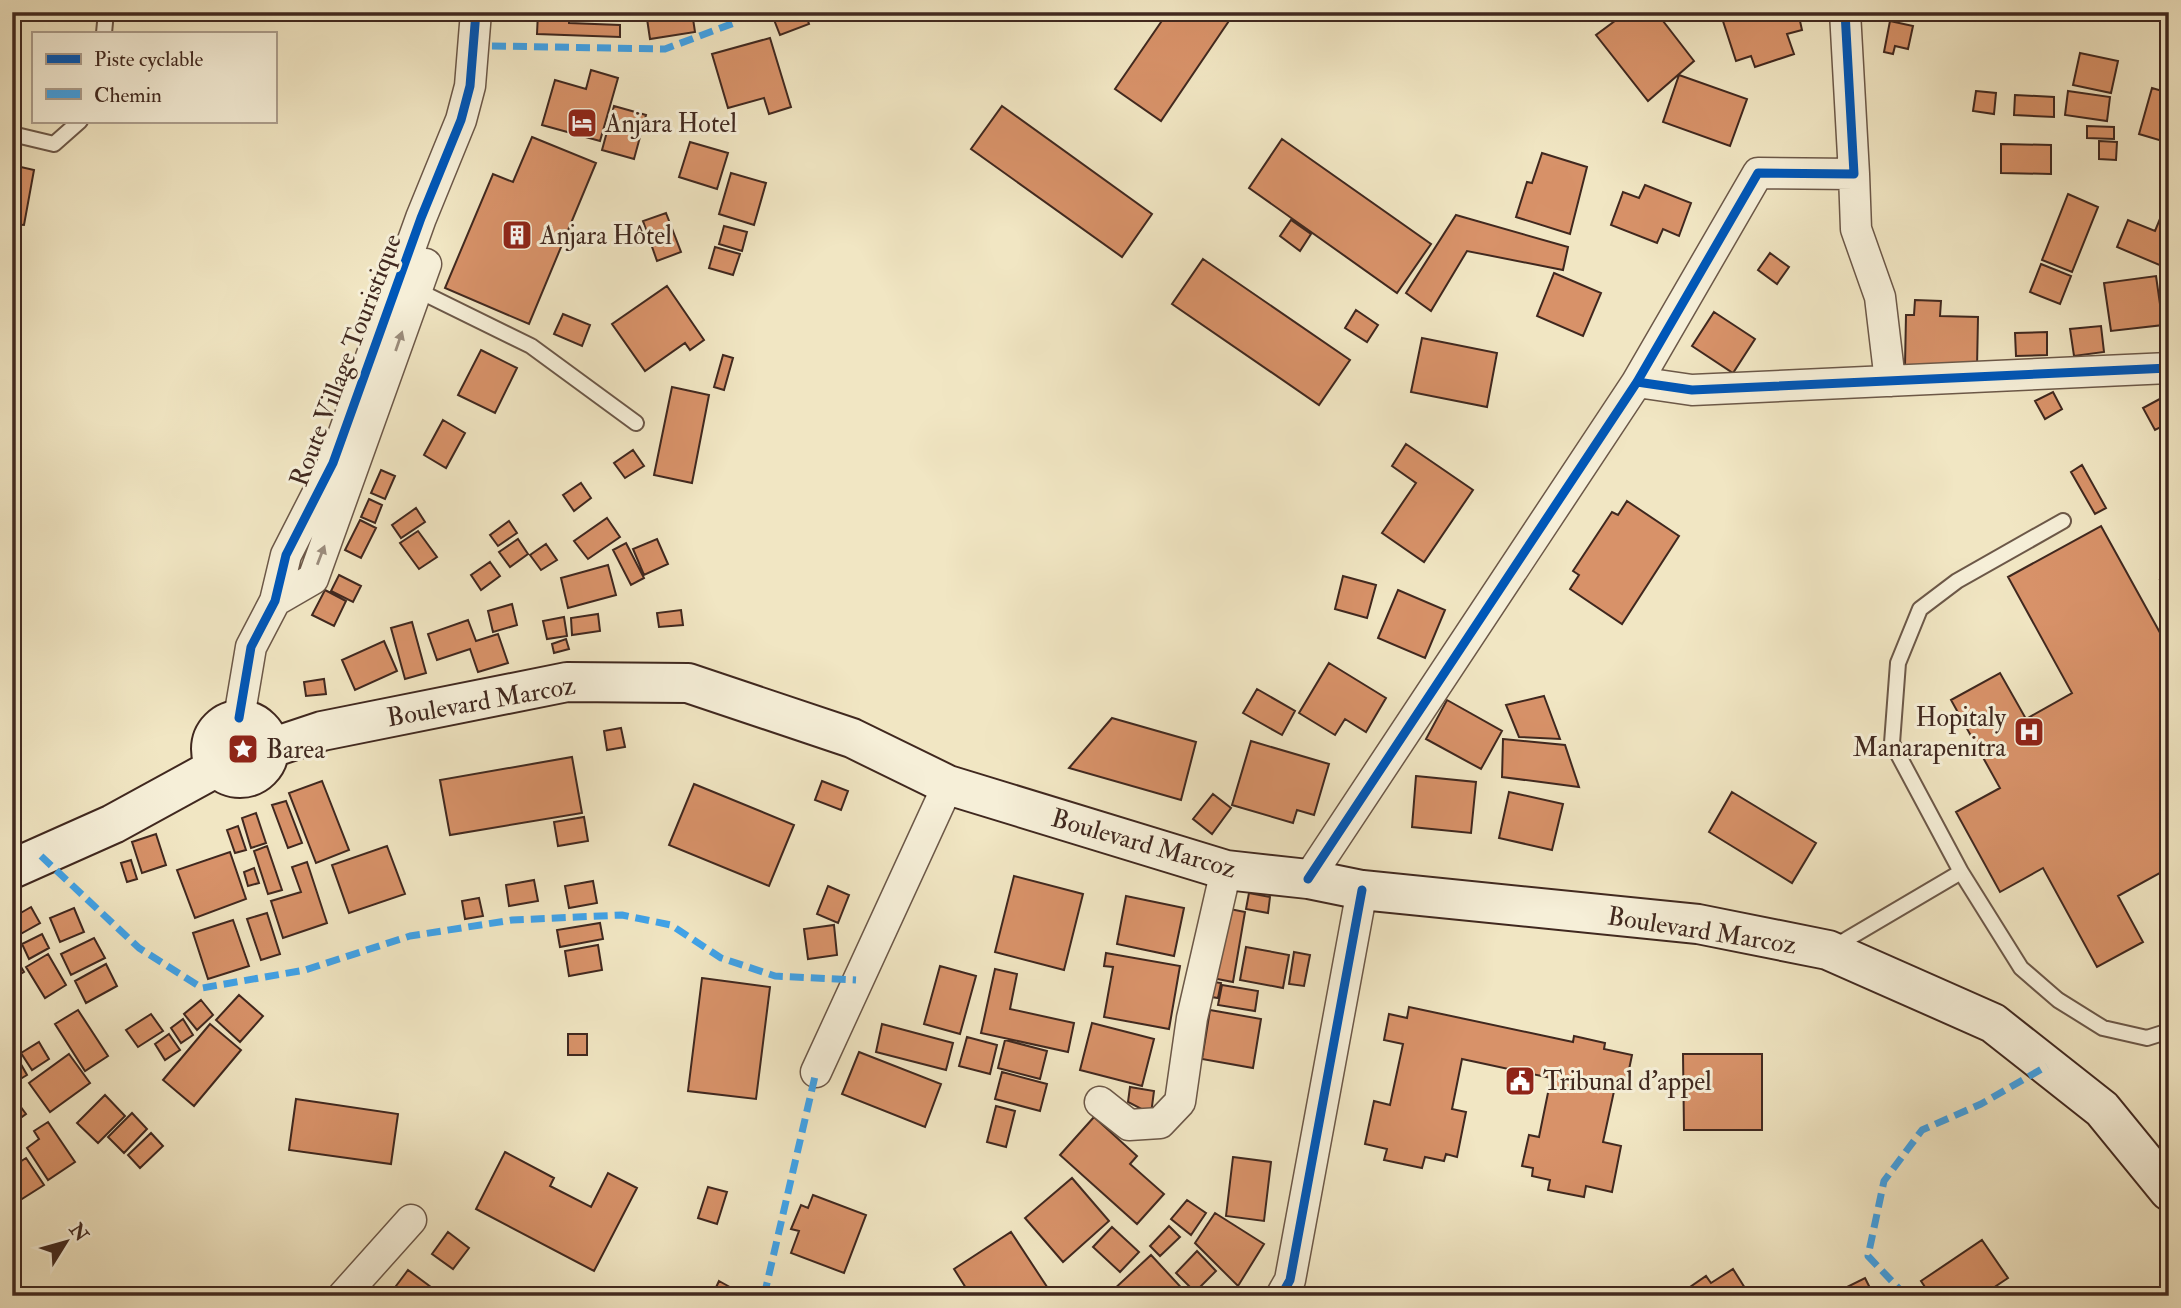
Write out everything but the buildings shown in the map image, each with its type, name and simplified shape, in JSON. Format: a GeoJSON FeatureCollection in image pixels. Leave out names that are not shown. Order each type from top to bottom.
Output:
{"type":"FeatureCollection","features":[{"type":"Feature","properties":{"kind":"main road","name":"Boulevard Marcoz"},"geometry":{"type":"LineString","coordinates":[[271,748],[322,731],[567,682],[688,683],[852,738],[948,785],[1226,870],[1308,878],[1362,890],[1698,924],[1828,950],[1993,1023],[2102,1110],[2169,1191]]}},
{"type":"Feature","properties":{"kind":"main road"},"geometry":{"type":"LineString","coordinates":[[239,718],[254,722],[266,733],[271,748],[266,766],[251,777],[232,778],[217,767],[211,752],[213,736],[223,724],[239,718]]}},
{"type":"Feature","properties":{"kind":"main road"},"geometry":{"type":"LineString","coordinates":[[12,869],[113,824],[217,767]]}},
{"type":"Feature","properties":{"kind":"street","name":"Route Village Touristique"},"geometry":{"type":"LineString","coordinates":[[275,601],[313,579],[417,290],[470,86],[476,12]]}},
{"type":"Feature","properties":{"kind":"street","name":"Route Village Touristique"},"geometry":{"type":"LineString","coordinates":[[239,718],[251,647],[275,601],[286,555],[333,463],[448,175],[480,121],[487,90],[493,12]]}},
{"type":"Feature","properties":{"kind":"street"},"geometry":{"type":"LineString","coordinates":[[1845,12],[1856,229],[1880,297],[1890,381]]}},
{"type":"Feature","properties":{"kind":"street"},"geometry":{"type":"LineString","coordinates":[[1308,878],[1637,382],[1758,173],[1854,174]]}},
{"type":"Feature","properties":{"kind":"street"},"geometry":{"type":"LineString","coordinates":[[1637,382],[1692,390],[2169,368]]}},
{"type":"Feature","properties":{"kind":"street"},"geometry":{"type":"LineString","coordinates":[[816,1072],[948,785]]}},
{"type":"Feature","properties":{"kind":"street"},"geometry":{"type":"LineString","coordinates":[[1100,1102],[1129,1125],[1160,1123],[1180,1102],[1192,1018],[1226,870]]}},
{"type":"Feature","properties":{"kind":"street"},"geometry":{"type":"LineString","coordinates":[[1281,1296],[1290,1280],[1362,890]]}},
{"type":"Feature","properties":{"kind":"street"},"geometry":{"type":"LineString","coordinates":[[343,1296],[411,1220]]}},
{"type":"Feature","properties":{"kind":"lane"},"geometry":{"type":"LineString","coordinates":[[104,32],[106,12]]}},
{"type":"Feature","properties":{"kind":"lane"},"geometry":{"type":"LineString","coordinates":[[12,134],[54,144],[79,122]]}},
{"type":"Feature","properties":{"kind":"lane"},"geometry":{"type":"LineString","coordinates":[[417,290],[531,346],[636,423]]}},
{"type":"Feature","properties":{"kind":"lane"},"geometry":{"type":"LineString","coordinates":[[2063,521],[1957,581],[1920,609],[1898,663],[1892,743],[1961,872],[2021,968],[2058,1000],[2103,1028],[2147,1038],[2169,1031]]}},
{"type":"Feature","properties":{"kind":"lane"},"geometry":{"type":"LineString","coordinates":[[1828,950],[1961,872]]}},
{"type":"Feature","properties":{"kind":"marked path"},"geometry":{"type":"LineString","coordinates":[[492,46],[665,49],[734,23]]}},
{"type":"Feature","properties":{"kind":"marked path"},"geometry":{"type":"LineString","coordinates":[[41,856],[139,948],[202,988],[305,970],[410,936],[512,920],[622,915],[671,925],[721,958],[775,976],[856,980]]}},
{"type":"Feature","properties":{"kind":"marked path"},"geometry":{"type":"LineString","coordinates":[[1906,1296],[1868,1256],[1884,1181],[1922,1130],[1981,1104],[2047,1066]]}},
{"type":"Feature","properties":{"kind":"marked path"},"geometry":{"type":"LineString","coordinates":[[764,1296],[816,1072]]}},
{"type":"Feature","properties":{"kind":"cycle path"},"geometry":{"type":"LineString","coordinates":[[239,718],[251,647],[275,601],[286,555],[333,463],[421,218],[461,120],[470,86],[476,12]]}},
{"type":"Feature","properties":{"kind":"cycle path"},"geometry":{"type":"LineString","coordinates":[[1308,879],[1637,382],[1758,173],[1854,174],[1845,12]]}},
{"type":"Feature","properties":{"kind":"cycle path"},"geometry":{"type":"LineString","coordinates":[[1637,382],[1692,390],[2169,368]]}},
{"type":"Feature","properties":{"kind":"cycle path"},"geometry":{"type":"LineString","coordinates":[[1281,1296],[1290,1280],[1362,890]]}},
{"type":"Feature","properties":{"kind":"place","name":"Anjara Hotel"},"geometry":{"type":"Point","coordinates":[582,123]}},
{"type":"Feature","properties":{"kind":"place","name":"Anjara Hôtel"},"geometry":{"type":"Point","coordinates":[517,235]}},
{"type":"Feature","properties":{"kind":"place","name":"Hopitaly Manarapenitra"},"geometry":{"type":"Point","coordinates":[2029,732]}},
{"type":"Feature","properties":{"kind":"place","name":"Barea"},"geometry":{"type":"Point","coordinates":[243,749]}},
{"type":"Feature","properties":{"kind":"place","name":"Tribunal d'appel"},"geometry":{"type":"Point","coordinates":[1520,1081]}}]}
